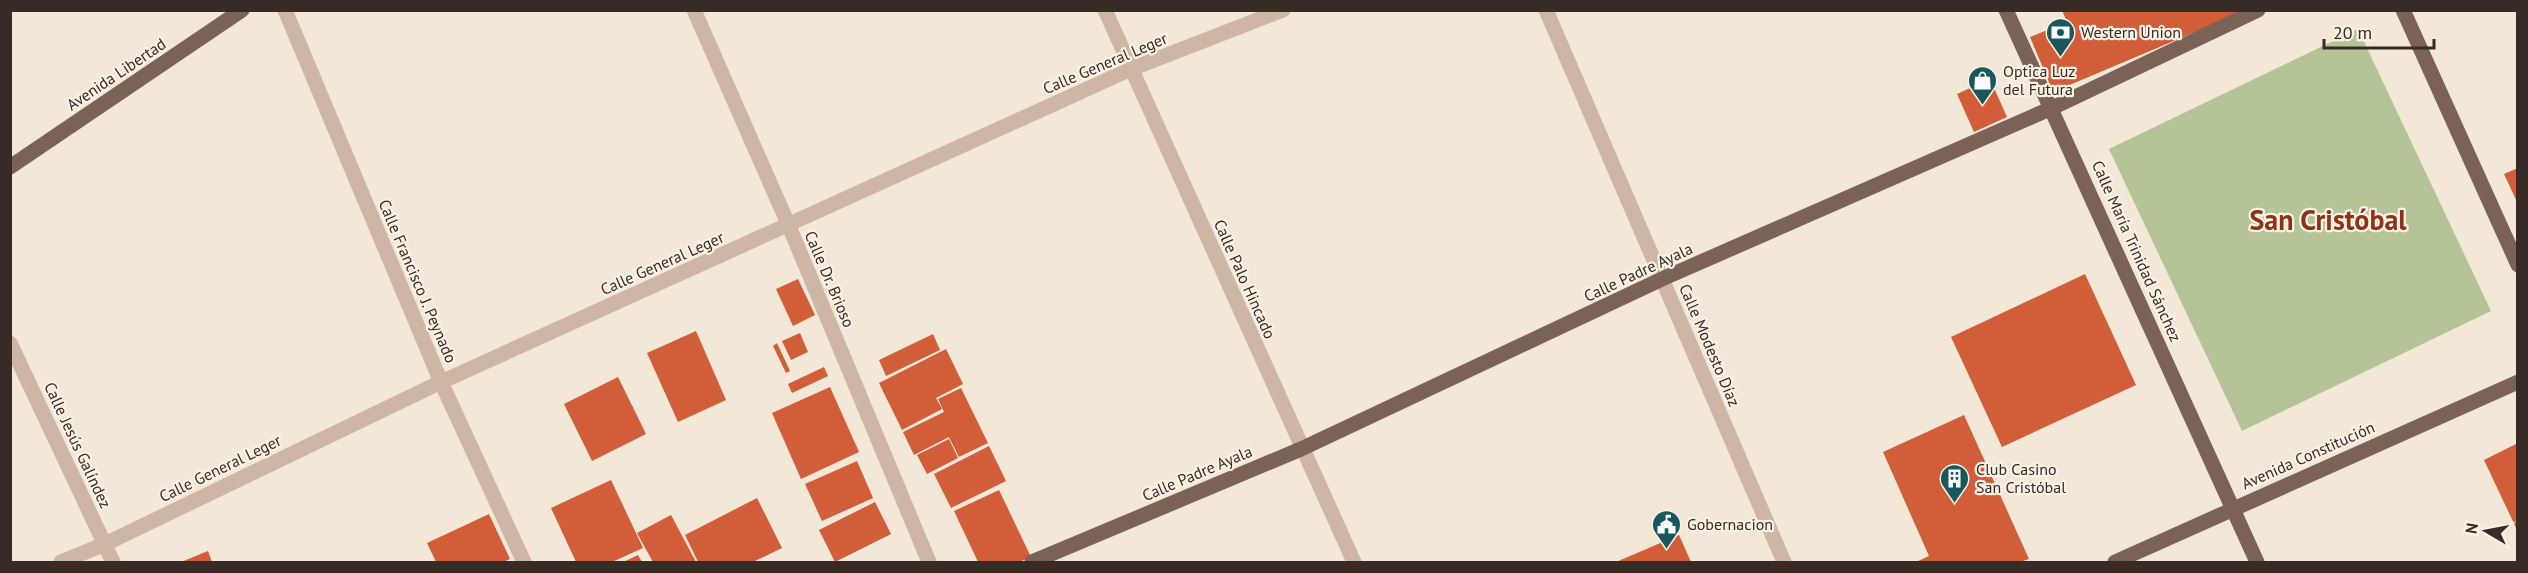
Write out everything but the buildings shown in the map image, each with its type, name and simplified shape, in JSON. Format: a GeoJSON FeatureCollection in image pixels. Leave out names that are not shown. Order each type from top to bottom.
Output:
{"type":"FeatureCollection","features":[{"type":"Feature","properties":{"kind":"main road","name":"Avenida Libertad"},"geometry":{"type":"LineString","coordinates":[[10,167],[242,10]]}},
{"type":"Feature","properties":{"kind":"main road","name":"Calle María Trinidad Sánchez"},"geometry":{"type":"LineString","coordinates":[[2006,10],[2234,507],[2257,562]]}},
{"type":"Feature","properties":{"kind":"main road","name":"Calle Padre Ayala"},"geometry":{"type":"LineString","coordinates":[[1032,562],[1301,449],[1662,279],[2052,108],[2258,10]]}},
{"type":"Feature","properties":{"kind":"main road"},"geometry":{"type":"LineString","coordinates":[[2403,10],[2517,265]]}},
{"type":"Feature","properties":{"kind":"main road","name":"Avenida Constitución"},"geometry":{"type":"LineString","coordinates":[[2115,562],[2517,382]]}},
{"type":"Feature","properties":{"kind":"street","name":"Calle Francisco J. Peynado"},"geometry":{"type":"LineString","coordinates":[[285,10],[441,382],[524,562]]}},
{"type":"Feature","properties":{"kind":"street","name":"Calle Dr. Brioso"},"geometry":{"type":"LineString","coordinates":[[694,10],[789,226],[929,562]]}},
{"type":"Feature","properties":{"kind":"street","name":"Calle Palo Hincado"},"geometry":{"type":"LineString","coordinates":[[1105,10],[1301,449],[1354,562]]}},
{"type":"Feature","properties":{"kind":"street","name":"Calle General Leger"},"geometry":{"type":"LineString","coordinates":[[61,562],[105,544],[441,382],[1131,69],[1283,10]]}},
{"type":"Feature","properties":{"kind":"street","name":"Calle Modesto Díaz"},"geometry":{"type":"LineString","coordinates":[[1546,10],[1784,562]]}},
{"type":"Feature","properties":{"kind":"street","name":"Calle Jesús Galíndez"},"geometry":{"type":"LineString","coordinates":[[10,343],[113,562]]}},
{"type":"Feature","properties":{"kind":"green space"},"geometry":{"type":"Polygon","coordinates":[[[2358,29],[2491,311],[2242,431],[2109,149],[2358,29]]]}},
{"type":"Feature","properties":{"kind":"place","name":"Western Union"},"geometry":{"type":"Point","coordinates":[2060,58]}},
{"type":"Feature","properties":{"kind":"place","name":"Optica Luz del Futura"},"geometry":{"type":"Point","coordinates":[1982,106]}},
{"type":"Feature","properties":{"kind":"place","name":"Club Casino San Cristóbal"},"geometry":{"type":"Point","coordinates":[1955,504]}},
{"type":"Feature","properties":{"kind":"place","name":"Gobernacion"},"geometry":{"type":"Point","coordinates":[1666,550]}},
{"type":"Feature","properties":{"kind":"district","name":"San Cristóbal"},"geometry":{"type":"Point","coordinates":[2328,219]}}]}
